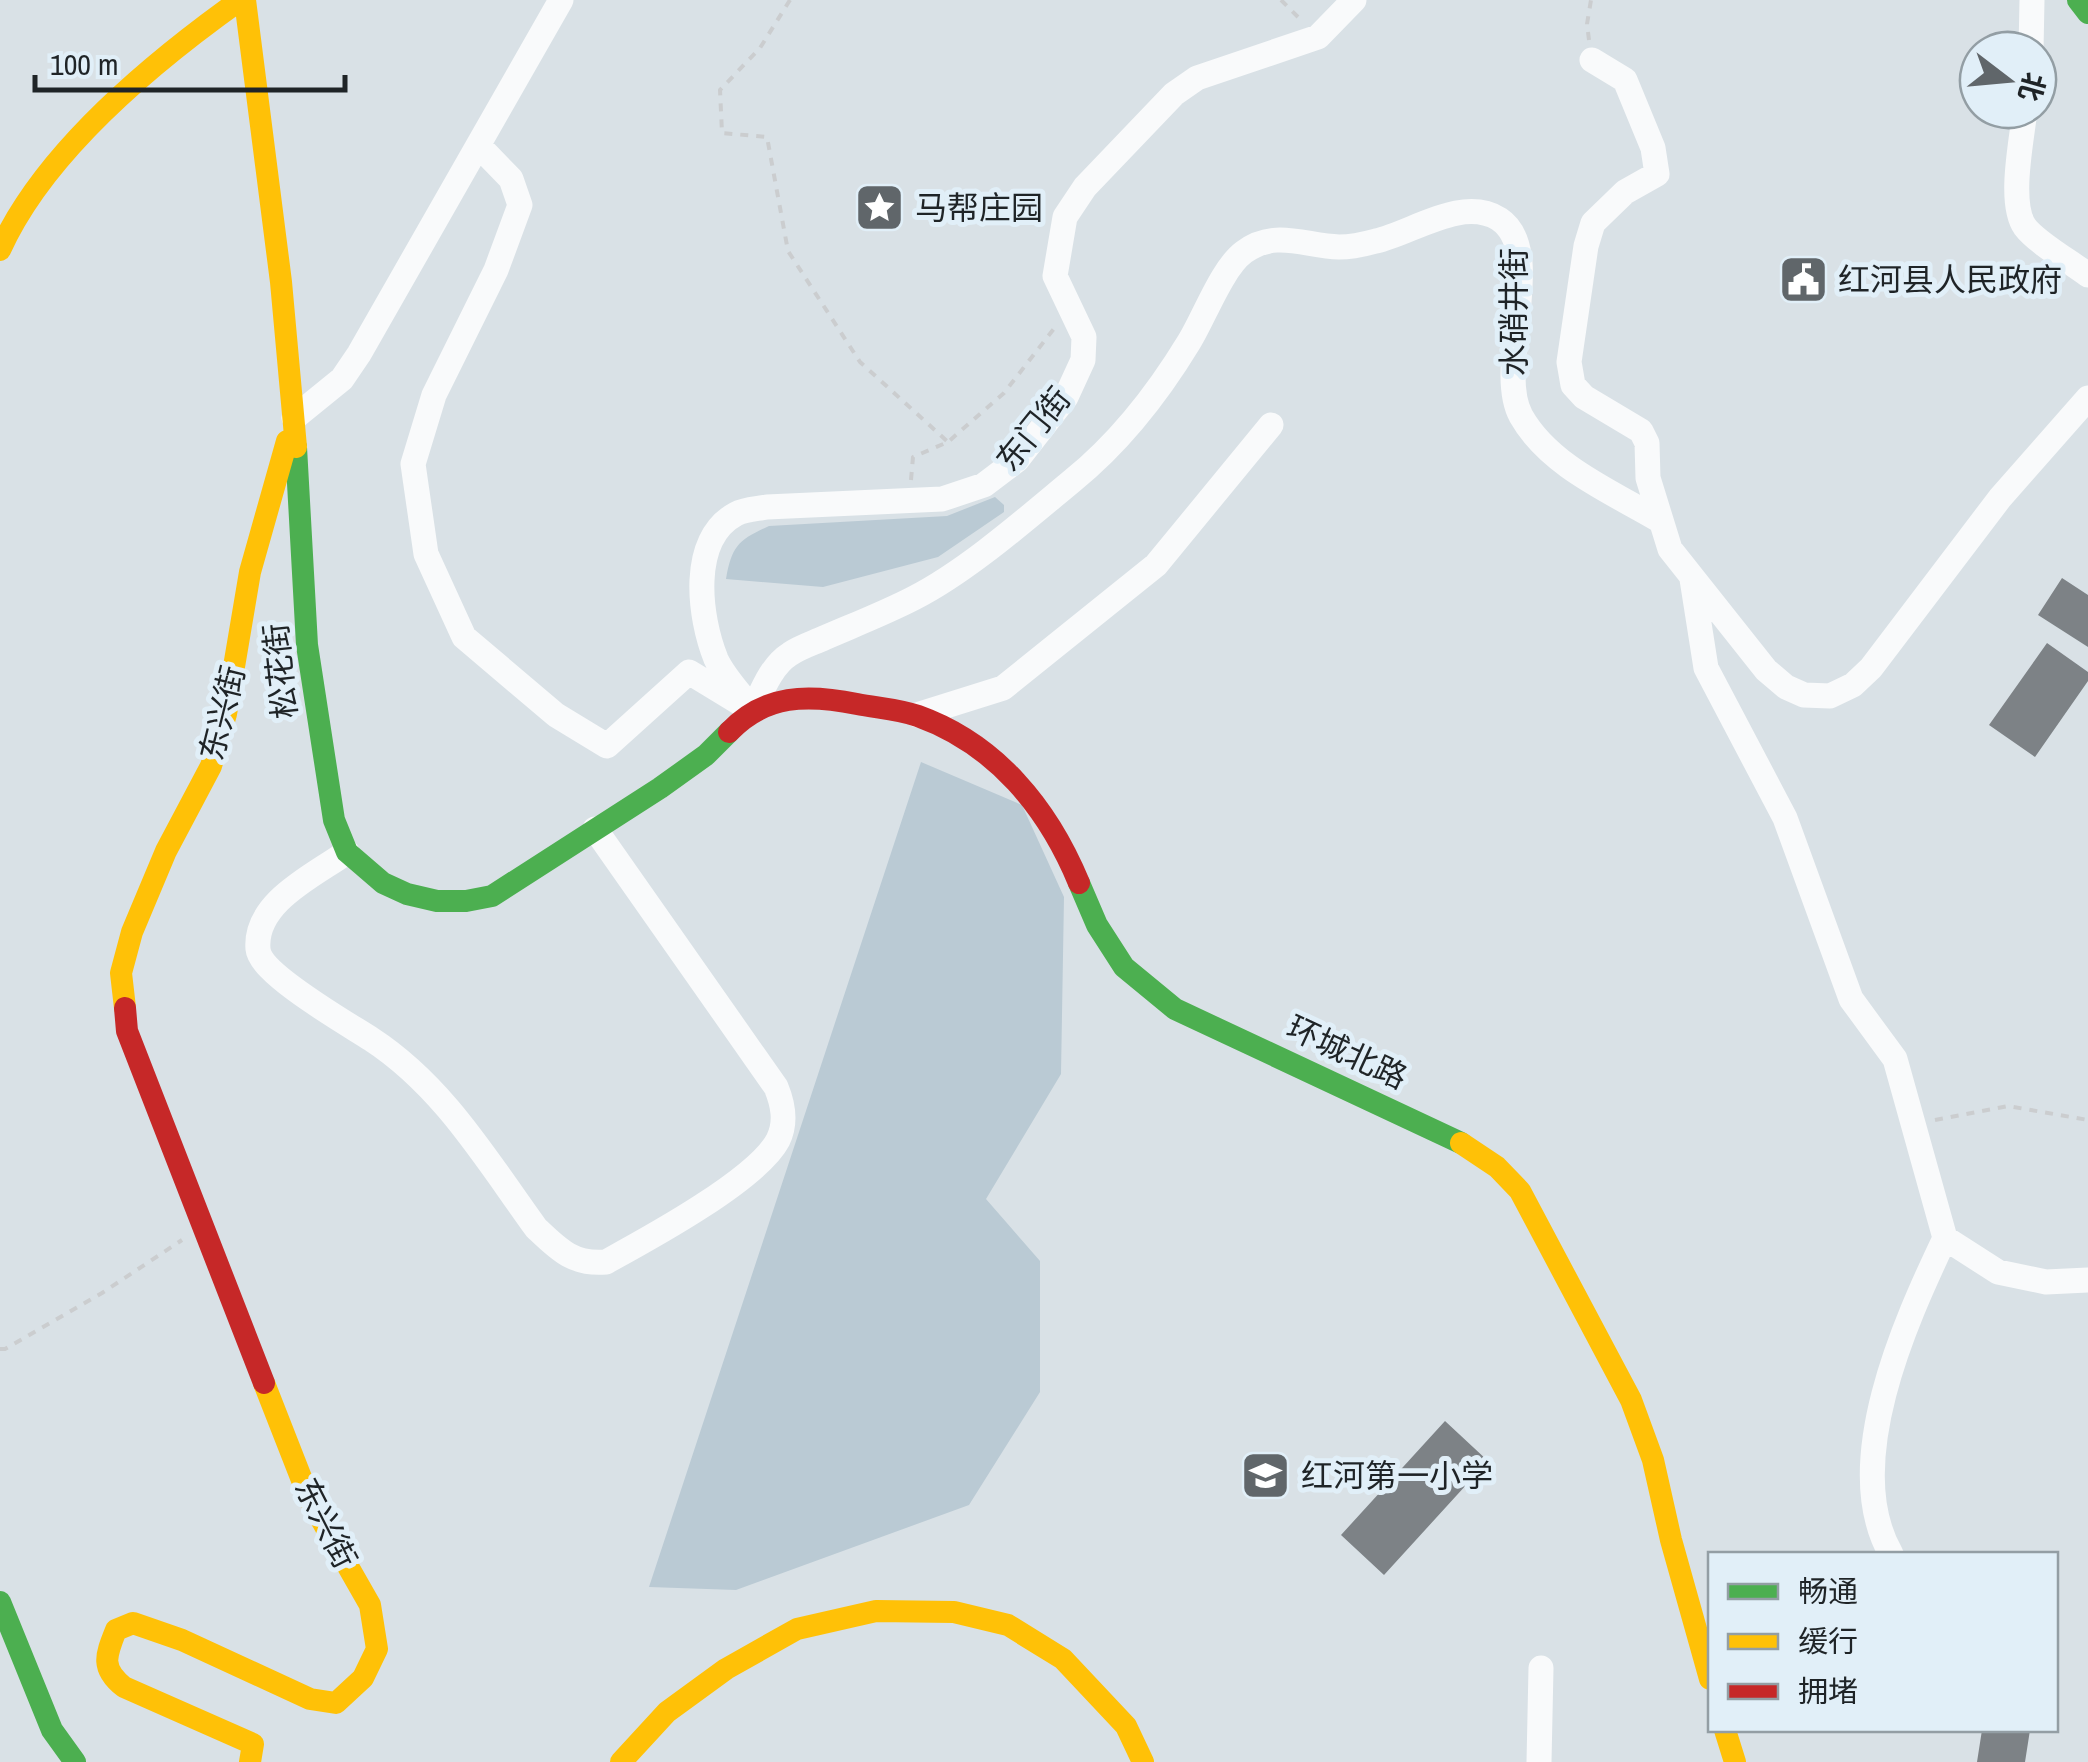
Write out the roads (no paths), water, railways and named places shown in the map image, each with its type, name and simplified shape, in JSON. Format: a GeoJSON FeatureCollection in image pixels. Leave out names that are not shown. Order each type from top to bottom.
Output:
{"type":"FeatureCollection","features":[{"type":"Feature","properties":{"kind":"street"},"geometry":{"type":"LineString","coordinates":[[0,250],[25,199],[54,161],[189,36],[243,0]]}},
{"type":"Feature","properties":{"kind":"street","name":"松花街"},"geometry":{"type":"LineString","coordinates":[[243,0],[281,282],[294,418],[307,644],[328,796],[347,852]]}},
{"type":"Feature","properties":{"kind":"street"},"geometry":{"type":"LineString","coordinates":[[294,418],[342,379],[561,0]]}},
{"type":"Feature","properties":{"kind":"street","name":"东门街"},"geometry":{"type":"LineString","coordinates":[[753,710],[717,662],[706,623],[703,565],[709,543],[720,525],[739,512],[767,507],[942,499],[984,485],[1017,460],[1066,397],[1082,360],[1084,338],[1055,276],[1065,216],[1085,187],[1174,94],[1197,78],[1318,37],[1354,0]]}},
{"type":"Feature","properties":{"kind":"street"},"geometry":{"type":"LineString","coordinates":[[2031,30],[2032,0]]}},
{"type":"Feature","properties":{"kind":"street"},"geometry":{"type":"LineString","coordinates":[[2078,0],[2088,13]]}},
{"type":"Feature","properties":{"kind":"street"},"geometry":{"type":"LineString","coordinates":[[1592,60],[1625,80],[1654,148],[1658,174],[1625,192],[1593,224],[1586,246],[1569,362],[1572,385],[1641,432],[1647,443],[1648,478],[1670,549],[1766,670],[1786,687],[1804,695],[1830,696],[1872,668],[2000,498],[2088,398]]}},
{"type":"Feature","properties":{"kind":"street"},"geometry":{"type":"LineString","coordinates":[[2023,130],[2018,210],[2026,227],[2088,275]]}},
{"type":"Feature","properties":{"kind":"street"},"geometry":{"type":"LineString","coordinates":[[479,146],[510,178],[520,206],[496,270],[434,394],[413,464],[426,554],[464,637],[556,715],[606,746],[688,672],[753,710],[708,754],[492,896],[438,902],[407,894],[383,882],[347,852],[284,896],[270,911],[259,937],[258,953],[264,963],[313,1002],[424,1078],[536,1228],[572,1259],[589,1264],[606,1262],[721,1193],[766,1155],[778,1139],[783,1104],[776,1087],[595,829]]}},
{"type":"Feature","properties":{"kind":"street","name":"水硝井街"},"geometry":{"type":"LineString","coordinates":[[753,710],[768,678],[788,654],[917,597],[1077,477],[1146,405],[1188,344],[1228,271],[1240,254],[1261,242],[1287,238],[1340,247],[1378,241],[1456,213],[1498,218],[1512,232],[1518,256],[1520,283],[1512,372],[1521,416],[1556,458],[1659,520]]}},
{"type":"Feature","properties":{"kind":"street","name":"东兴街"},"geometry":{"type":"LineString","coordinates":[[250,1762],[253,1744],[231,1730],[134,1693],[114,1678],[106,1656],[116,1630],[133,1623],[182,1640],[310,1699],[336,1702],[363,1678],[377,1649],[370,1606],[309,1498],[127,1031],[120,973],[132,932],[166,851],[211,766],[226,714],[250,572],[294,418]]}},
{"type":"Feature","properties":{"kind":"street"},"geometry":{"type":"LineString","coordinates":[[918,716],[1002,688],[1156,565],[1272,425]]}},
{"type":"Feature","properties":{"kind":"street"},"geometry":{"type":"LineString","coordinates":[[1692,579],[1706,668],[1785,818],[1851,1000],[1896,1059],[1945,1238],[1908,1316],[1881,1410],[1872,1479],[1878,1532],[1890,1552]]}},
{"type":"Feature","properties":{"kind":"street","name":"环城北路"},"geometry":{"type":"LineString","coordinates":[[753,710],[787,697],[823,696],[918,716],[961,737],[996,760],[1034,798],[1054,830],[1098,933],[1118,964],[1144,989],[1175,1008],[1458,1140],[1497,1167],[1520,1191],[1631,1400],[1653,1460],[1670,1540],[1708,1673]]}},
{"type":"Feature","properties":{"kind":"street"},"geometry":{"type":"LineString","coordinates":[[1945,1238],[1998,1272],[2046,1282],[2088,1280]]}},
{"type":"Feature","properties":{"kind":"street"},"geometry":{"type":"LineString","coordinates":[[0,1602],[52,1730],[75,1762]]}},
{"type":"Feature","properties":{"kind":"street"},"geometry":{"type":"LineString","coordinates":[[622,1762],[667,1712],[726,1669],[796,1630],[876,1610],[954,1612],[1008,1625],[1063,1659],[1126,1726],[1143,1762]]}},
{"type":"Feature","properties":{"kind":"street"},"geometry":{"type":"LineString","coordinates":[[1539,1762],[1540,1668]]}},
{"type":"Feature","properties":{"kind":"street"},"geometry":{"type":"LineString","coordinates":[[1726,1732],[1735,1762]]}},
{"type":"Feature","properties":{"kind":"place","name":"马帮庄园"},"geometry":{"type":"Point","coordinates":[880,207]}},
{"type":"Feature","properties":{"kind":"place","name":"红河县人民政府"},"geometry":{"type":"Point","coordinates":[1803,279]}},
{"type":"Feature","properties":{"kind":"place","name":"红河第一小学"},"geometry":{"type":"Point","coordinates":[1266,1475]}}]}
